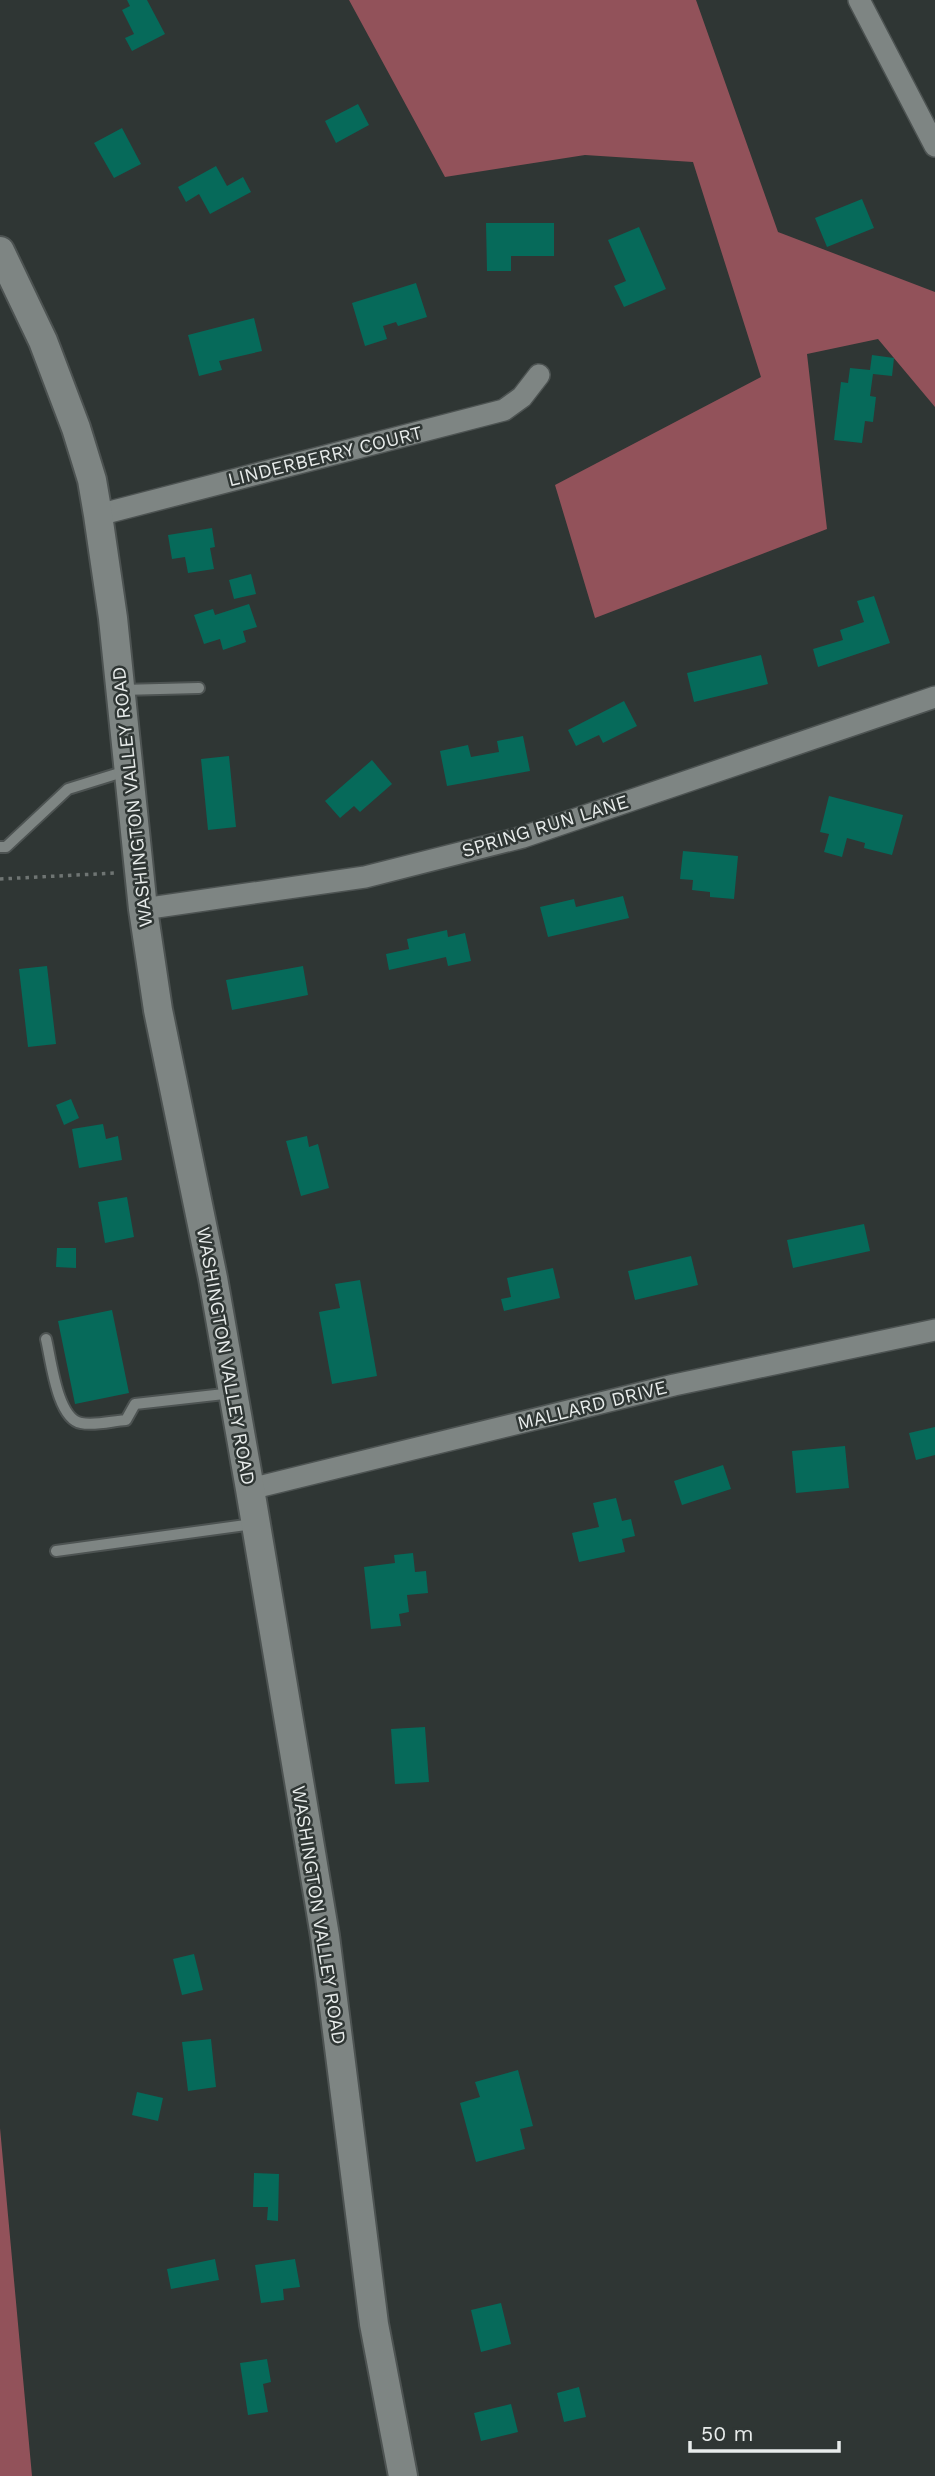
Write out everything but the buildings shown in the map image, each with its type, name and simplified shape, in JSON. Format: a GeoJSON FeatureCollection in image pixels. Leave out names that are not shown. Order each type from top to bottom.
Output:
{"type":"FeatureCollection","features":[{"type":"Feature","properties":{"kind":"street"},"geometry":{"type":"LineString","coordinates":[[859,0],[935,146]]}},
{"type":"Feature","properties":{"kind":"street","name":"WASHINGTON VALLEY ROAD"},"geometry":{"type":"LineString","coordinates":[[0,251],[43,341],[92,480],[108,578],[143,909],[158,1010],[213,1278],[256,1523],[325,1936],[374,2324],[403,2476]]}},
{"type":"Feature","properties":{"kind":"street","name":"LINDERBERRY COURT"},"geometry":{"type":"LineString","coordinates":[[98,515],[504,410],[522,397],[539,375]]}},
{"type":"Feature","properties":{"kind":"street","name":"SPRING RUN LANE"},"geometry":{"type":"LineString","coordinates":[[143,909],[365,877],[523,837],[935,696]]}},
{"type":"Feature","properties":{"kind":"street","name":"MALLARD DRIVE"},"geometry":{"type":"LineString","coordinates":[[250,1489],[674,1385],[935,1330]]}},
{"type":"Feature","properties":{"kind":"lane"},"geometry":{"type":"LineString","coordinates":[[121,690],[199,688]]}},
{"type":"Feature","properties":{"kind":"lane"},"geometry":{"type":"LineString","coordinates":[[0,848],[6,847],[68,789],[129,770]]}},
{"type":"Feature","properties":{"kind":"lane"},"geometry":{"type":"LineString","coordinates":[[46,1339],[63,1409],[76,1422],[83,1424],[126,1420],[135,1404],[233,1393]]}},
{"type":"Feature","properties":{"kind":"lane"},"geometry":{"type":"LineString","coordinates":[[56,1551],[256,1523]]}},
{"type":"Feature","properties":{"kind":"path"},"geometry":{"type":"LineString","coordinates":[[0,879],[139,871]]}},
{"type":"Feature","properties":{"kind":"shaded area"},"geometry":{"type":"Polygon","coordinates":[[[349,0],[696,0],[778,232],[935,292],[935,407],[878,339],[807,354],[827,529],[595,618],[555,485],[761,377],[693,162],[585,155],[445,177],[349,0]]]}},
{"type":"Feature","properties":{"kind":"shaded area"},"geometry":{"type":"Polygon","coordinates":[[[0,2128],[32,2476],[0,2476],[0,2128]]]}}]}
